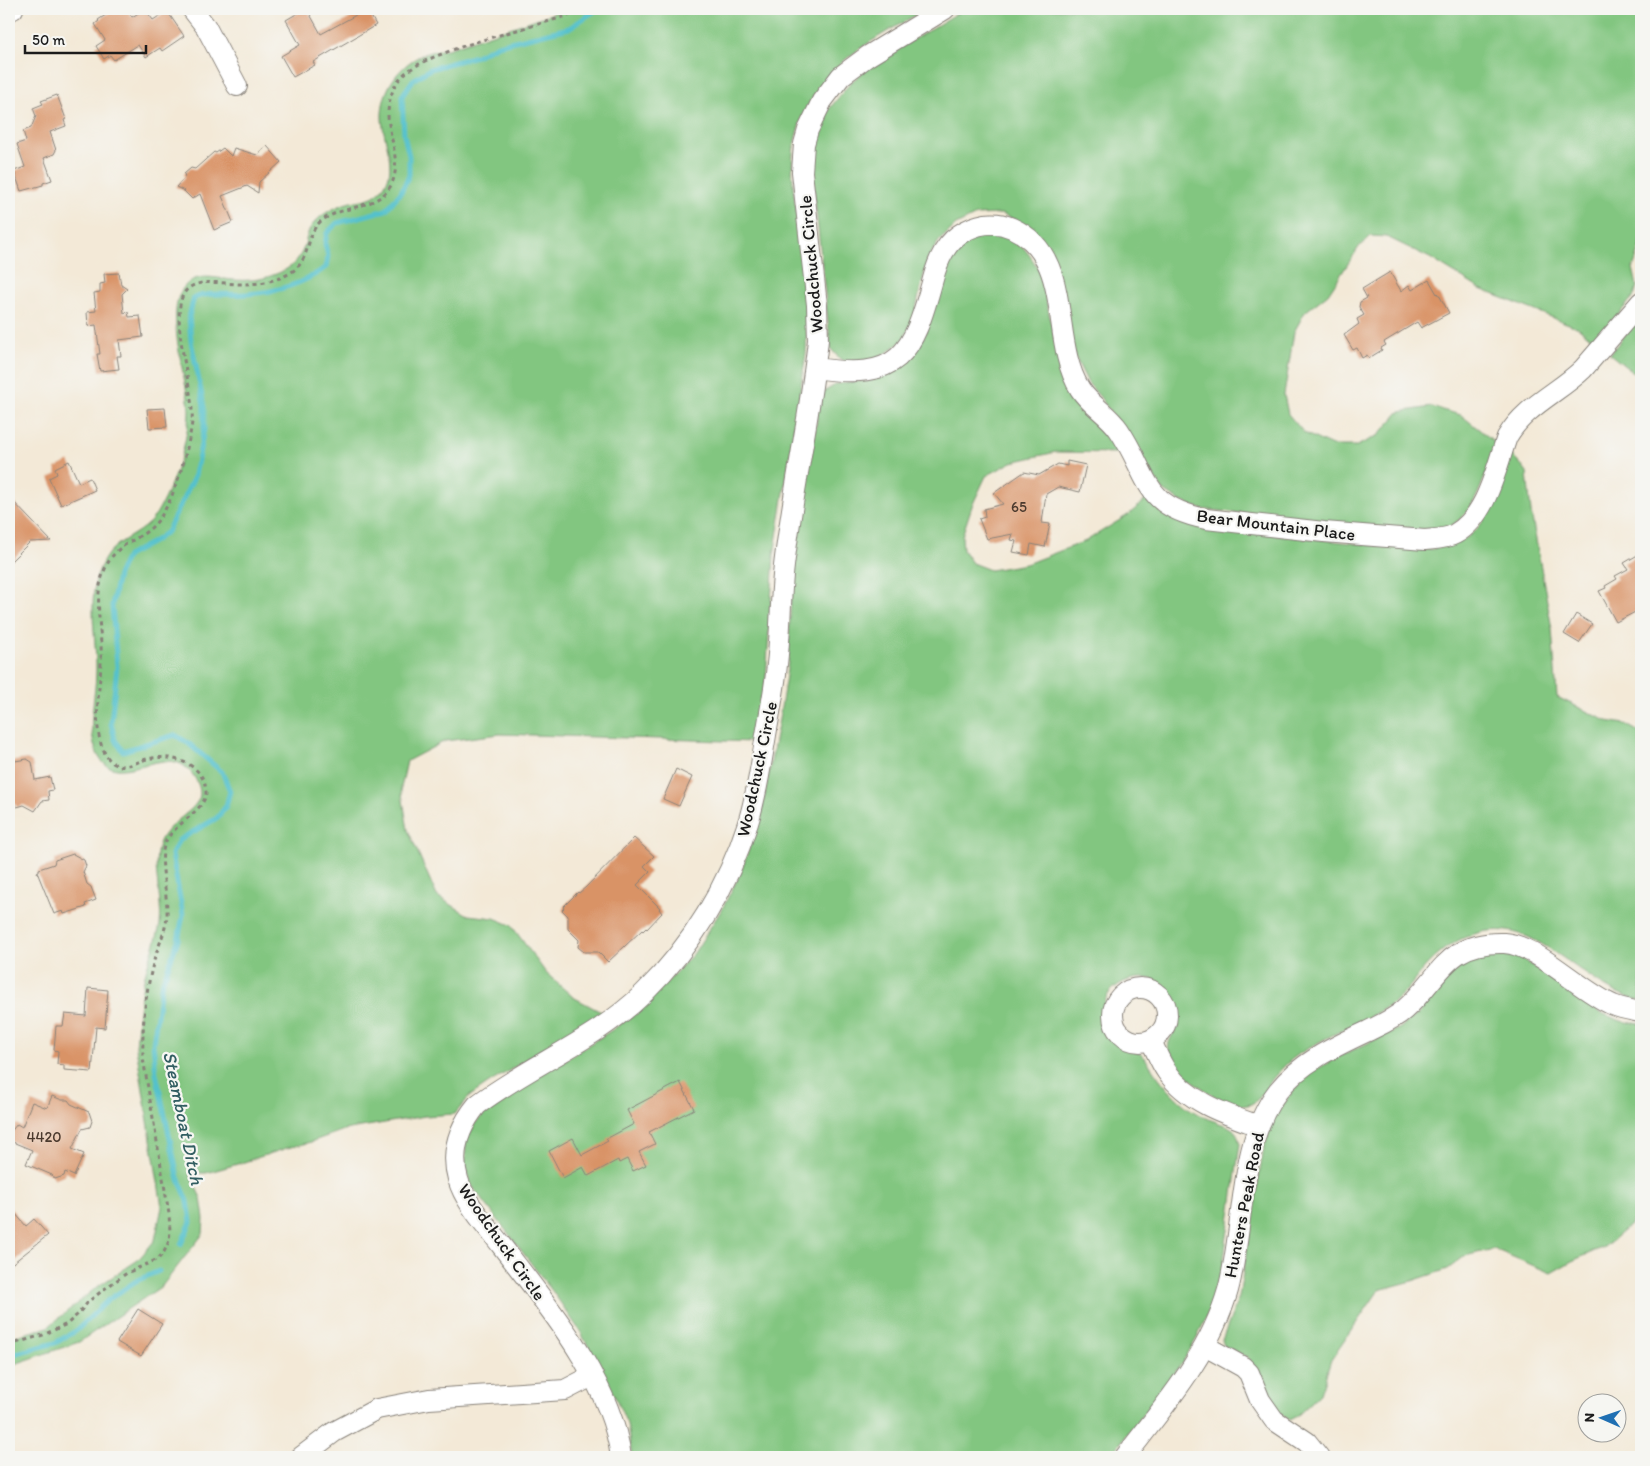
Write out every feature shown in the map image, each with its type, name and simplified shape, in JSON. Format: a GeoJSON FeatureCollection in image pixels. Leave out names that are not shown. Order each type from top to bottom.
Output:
{"type":"FeatureCollection","features":[{"type":"Feature","properties":{"kind":"street"},"geometry":{"type":"LineString","coordinates":[[9,11],[13,9]]}},
{"type":"Feature","properties":{"kind":"street"},"geometry":{"type":"LineString","coordinates":[[192,9],[206,27],[237,86]]}},
{"type":"Feature","properties":{"kind":"street","name":"Woodchuck Circle"},"geometry":{"type":"LineString","coordinates":[[620,1457],[615,1428],[609,1412],[592,1376],[573,1343],[462,1191],[455,1166],[455,1148],[459,1133],[477,1105],[603,1025],[642,994],[669,966],[686,944],[701,923],[726,879],[748,823],[761,766],[777,664],[784,567],[818,340],[818,322],[802,172],[804,144],[808,130],[822,101],[842,76],[868,56],[945,9]]}},
{"type":"Feature","properties":{"kind":"street","name":"Bear Mountain Place"},"geometry":{"type":"LineString","coordinates":[[815,368],[855,372],[872,371],[888,364],[901,355],[911,343],[918,330],[935,270],[950,242],[964,231],[979,225],[992,223],[1005,225],[1027,237],[1050,267],[1067,354],[1077,384],[1086,397],[1118,428],[1153,494],[1163,503],[1190,516],[1206,519],[1324,532],[1425,540],[1440,539],[1454,535],[1475,517],[1512,428],[1529,410],[1565,385],[1583,369],[1641,302]]}},
{"type":"Feature","properties":{"kind":"street","name":"Hunters Peak Road"},"geometry":{"type":"LineString","coordinates":[[1125,1457],[1173,1395],[1205,1346],[1219,1316],[1228,1290],[1249,1158],[1255,1133],[1276,1094],[1290,1077],[1305,1064],[1398,1015],[1422,993],[1442,967],[1458,953],[1477,945],[1507,943],[1524,949],[1538,956],[1611,1005],[1641,1012]]}},
{"type":"Feature","properties":{"kind":"street"},"geometry":{"type":"LineString","coordinates":[[1151,1041],[1167,1072],[1192,1098],[1259,1126]]}},
{"type":"Feature","properties":{"kind":"street"},"geometry":{"type":"LineString","coordinates":[[1205,1346],[1243,1366],[1249,1373],[1260,1400],[1274,1420],[1307,1442],[1319,1457]]}},
{"type":"Feature","properties":{"kind":"street"},"geometry":{"type":"LineString","coordinates":[[301,1457],[334,1432],[377,1410],[430,1399],[564,1390],[592,1376]]}},
{"type":"Feature","properties":{"kind":"path"},"geometry":{"type":"LineString","coordinates":[[9,1345],[43,1335],[67,1324],[89,1301],[107,1287],[127,1274],[158,1259],[169,1241],[167,1199],[144,1067],[142,1039],[150,977],[167,914],[163,854],[165,843],[173,830],[201,806],[206,794],[202,777],[192,766],[177,759],[167,757],[148,758],[122,767],[114,764],[108,759],[101,746],[97,709],[102,658],[99,607],[100,583],[105,568],[121,546],[155,526],[176,484],[190,438],[193,420],[182,351],[179,311],[182,297],[188,288],[198,284],[260,283],[293,271],[308,251],[314,228],[324,219],[337,211],[376,200],[389,189],[395,173],[395,157],[388,112],[391,94],[401,77],[417,65],[488,37],[567,16],[578,9]]}},
{"type":"Feature","properties":{"kind":"green space"},"geometry":{"type":"Polygon","coordinates":[[[566,9],[926,9],[865,45],[843,61],[814,95],[796,136],[792,173],[806,303],[806,354],[774,555],[766,678],[755,742],[500,734],[445,741],[407,761],[401,788],[408,830],[437,896],[468,915],[494,918],[511,925],[546,973],[573,997],[603,1013],[489,1083],[470,1096],[455,1114],[425,1116],[344,1130],[308,1143],[206,1173],[189,1173],[201,1198],[204,1219],[203,1234],[162,1286],[79,1342],[9,1366],[9,1338],[48,1327],[97,1287],[138,1260],[155,1240],[162,1207],[136,1047],[138,1020],[143,984],[160,924],[156,863],[159,844],[168,829],[194,806],[200,791],[193,775],[181,764],[168,761],[125,769],[112,768],[101,761],[92,735],[96,680],[93,596],[100,567],[108,554],[112,549],[150,522],[170,488],[181,457],[189,410],[176,329],[178,298],[189,282],[201,277],[254,280],[268,277],[284,270],[297,260],[303,250],[310,229],[325,213],[349,202],[373,197],[381,190],[387,181],[390,163],[382,124],[383,104],[390,85],[410,62],[427,53],[447,49],[566,9]]]}},
{"type":"Feature","properties":{"kind":"green space"},"geometry":{"type":"Polygon","coordinates":[[[964,9],[1641,9],[1641,245],[1633,268],[1637,286],[1634,296],[1595,342],[1579,328],[1480,289],[1430,258],[1387,237],[1371,236],[1359,247],[1328,294],[1305,312],[1294,332],[1284,395],[1288,414],[1304,433],[1332,446],[1357,446],[1379,435],[1399,412],[1431,407],[1461,415],[1496,443],[1483,482],[1470,507],[1462,517],[1452,525],[1439,530],[1424,532],[1201,509],[1180,501],[1163,490],[1100,397],[1088,383],[1078,363],[1021,222],[1001,214],[976,215],[956,225],[939,241],[928,258],[912,324],[901,342],[886,353],[869,361],[851,363],[840,359],[831,349],[812,172],[815,141],[830,108],[851,82],[873,64],[964,9]]]}},
{"type":"Feature","properties":{"kind":"green space"},"geometry":{"type":"Polygon","coordinates":[[[985,234],[1011,237],[1026,250],[1040,272],[1062,373],[1088,412],[1106,430],[1121,453],[1056,452],[1012,462],[986,476],[972,506],[962,536],[963,550],[972,563],[990,570],[1026,564],[1086,541],[1128,515],[1147,499],[1166,515],[1185,523],[1202,527],[1417,550],[1440,548],[1458,542],[1472,534],[1490,508],[1510,454],[1519,462],[1527,473],[1531,512],[1552,629],[1557,697],[1607,721],[1625,724],[1641,733],[1641,1001],[1610,989],[1528,937],[1514,932],[1485,931],[1458,941],[1446,948],[1434,957],[1406,991],[1393,1003],[1299,1054],[1289,1061],[1278,1073],[1255,1102],[1242,1105],[1230,1103],[1204,1090],[1173,1061],[1168,1048],[1176,1026],[1177,1015],[1173,998],[1166,988],[1162,984],[1149,979],[1135,978],[1128,980],[1111,991],[1103,1008],[1104,1021],[1111,1039],[1114,1043],[1143,1056],[1170,1092],[1188,1108],[1233,1129],[1240,1144],[1222,1272],[1211,1306],[1197,1338],[1182,1363],[1110,1457],[632,1457],[627,1424],[615,1396],[580,1331],[553,1292],[472,1186],[465,1165],[466,1141],[476,1122],[493,1105],[612,1030],[643,1008],[694,953],[722,909],[741,872],[762,810],[788,663],[792,574],[820,400],[825,391],[837,384],[871,380],[887,375],[904,365],[916,352],[927,330],[950,257],[968,240],[985,234]]]}},
{"type":"Feature","properties":{"kind":"green space"},"geometry":{"type":"Polygon","coordinates":[[[1641,318],[1641,379],[1610,354],[1636,321],[1641,318]]]}},
{"type":"Feature","properties":{"kind":"green space"},"geometry":{"type":"Polygon","coordinates":[[[1505,955],[1523,959],[1599,1012],[1621,1021],[1641,1024],[1641,1210],[1630,1225],[1604,1247],[1572,1261],[1551,1273],[1494,1249],[1465,1256],[1448,1269],[1379,1290],[1331,1360],[1320,1394],[1297,1416],[1289,1420],[1275,1408],[1256,1369],[1247,1357],[1224,1346],[1222,1340],[1239,1297],[1264,1147],[1274,1118],[1291,1093],[1312,1072],[1338,1057],[1400,1028],[1418,1014],[1451,975],[1468,961],[1484,956],[1505,955]]]}},
{"type":"Feature","properties":{"kind":"building"},"geometry":{"type":"Polygon","coordinates":[[[115,9],[126,9],[132,17],[145,9],[153,20],[167,11],[184,36],[162,51],[160,48],[146,57],[138,45],[114,60],[110,55],[104,59],[96,46],[105,40],[95,24],[115,9]]]}},
{"type":"Feature","properties":{"kind":"building"},"geometry":{"type":"Polygon","coordinates":[[[307,9],[321,34],[367,9],[376,25],[313,62],[315,65],[293,77],[281,56],[300,45],[286,20],[307,9]]]}},
{"type":"Feature","properties":{"kind":"building"},"geometry":{"type":"Polygon","coordinates":[[[57,95],[66,119],[64,120],[66,126],[50,132],[56,150],[54,154],[44,158],[52,180],[43,183],[43,185],[21,191],[14,171],[25,167],[17,144],[26,141],[23,131],[31,128],[36,116],[33,108],[43,104],[41,101],[57,95]]]}},
{"type":"Feature","properties":{"kind":"building"},"geometry":{"type":"Polygon","coordinates":[[[267,146],[281,162],[259,182],[258,193],[247,186],[222,196],[233,222],[214,230],[200,194],[192,199],[184,191],[176,187],[185,177],[184,174],[191,168],[195,169],[214,152],[216,153],[223,148],[231,156],[234,148],[257,155],[267,146]]]}},
{"type":"Feature","properties":{"kind":"building"},"geometry":{"type":"Polygon","coordinates":[[[1390,272],[1401,291],[1409,285],[1412,290],[1429,280],[1449,313],[1421,328],[1417,322],[1384,342],[1386,345],[1381,348],[1382,350],[1369,358],[1367,355],[1362,358],[1357,348],[1353,350],[1344,335],[1359,324],[1357,319],[1364,315],[1359,307],[1360,302],[1367,298],[1362,289],[1390,272]]]}},
{"type":"Feature","properties":{"kind":"building"},"geometry":{"type":"Polygon","coordinates":[[[119,273],[121,285],[127,289],[122,294],[124,313],[128,312],[129,317],[140,316],[143,337],[119,340],[121,356],[117,356],[119,369],[100,371],[97,354],[100,354],[96,325],[88,326],[87,312],[96,311],[94,293],[100,292],[100,284],[105,283],[104,274],[119,273]]]}},
{"type":"Feature","properties":{"kind":"building"},"geometry":{"type":"Polygon","coordinates":[[[165,408],[167,427],[149,428],[147,409],[165,408]]]}},
{"type":"Feature","properties":{"kind":"building"},"geometry":{"type":"Polygon","coordinates":[[[69,461],[79,483],[90,478],[95,490],[61,505],[49,478],[57,474],[55,468],[69,461]]]}},
{"type":"Feature","properties":{"kind":"building"},"geometry":{"type":"Polygon","coordinates":[[[1067,461],[1086,465],[1080,492],[1058,487],[1046,494],[1042,523],[1050,524],[1045,547],[1031,544],[1029,555],[1013,552],[1016,541],[1011,540],[1013,534],[987,539],[979,519],[985,517],[984,509],[1003,504],[994,493],[1024,472],[1039,475],[1058,464],[1067,466],[1067,461]]]}},
{"type":"Feature","properties":{"kind":"building"},"geometry":{"type":"Polygon","coordinates":[[[9,497],[51,541],[30,542],[9,563],[9,497]]]}},
{"type":"Feature","properties":{"kind":"building"},"geometry":{"type":"Polygon","coordinates":[[[1641,553],[1641,609],[1616,622],[1599,591],[1617,579],[1615,576],[1628,569],[1624,563],[1641,553]]]}},
{"type":"Feature","properties":{"kind":"building"},"geometry":{"type":"Polygon","coordinates":[[[1576,614],[1592,624],[1579,643],[1564,634],[1576,614]]]}},
{"type":"Feature","properties":{"kind":"building"},"geometry":{"type":"Polygon","coordinates":[[[27,759],[32,762],[35,780],[50,777],[53,790],[48,791],[49,800],[42,801],[35,811],[24,805],[17,807],[9,798],[9,762],[27,759]]]}},
{"type":"Feature","properties":{"kind":"building"},"geometry":{"type":"Polygon","coordinates":[[[676,769],[692,777],[679,806],[663,799],[676,769]]]}},
{"type":"Feature","properties":{"kind":"building"},"geometry":{"type":"Polygon","coordinates":[[[634,838],[654,856],[644,866],[650,872],[637,885],[660,908],[662,913],[647,929],[642,930],[608,962],[598,952],[584,952],[578,947],[579,940],[568,929],[568,916],[562,910],[634,838]]]}},
{"type":"Feature","properties":{"kind":"building"},"geometry":{"type":"Polygon","coordinates":[[[73,854],[84,860],[86,866],[83,872],[96,900],[85,904],[86,907],[64,914],[63,911],[54,914],[37,872],[39,869],[54,864],[55,860],[73,854]]]}},
{"type":"Feature","properties":{"kind":"building"},"geometry":{"type":"Polygon","coordinates":[[[88,988],[108,990],[105,1028],[96,1027],[92,1072],[64,1070],[64,1065],[57,1064],[58,1051],[54,1050],[56,1026],[63,1026],[65,1014],[86,1016],[88,988]]]}},
{"type":"Feature","properties":{"kind":"building"},"geometry":{"type":"Polygon","coordinates":[[[680,1082],[694,1109],[649,1132],[655,1144],[639,1152],[646,1165],[633,1171],[627,1159],[619,1163],[618,1160],[588,1176],[583,1167],[563,1178],[549,1151],[573,1138],[582,1155],[634,1124],[627,1110],[680,1082]]]}},
{"type":"Feature","properties":{"kind":"building"},"geometry":{"type":"Polygon","coordinates":[[[52,1096],[68,1100],[71,1104],[89,1112],[92,1121],[90,1127],[82,1129],[72,1149],[84,1154],[74,1176],[65,1172],[64,1176],[55,1179],[52,1175],[26,1164],[32,1150],[10,1141],[11,1137],[9,1136],[17,1124],[22,1127],[32,1102],[47,1108],[52,1096]]]}},
{"type":"Feature","properties":{"kind":"building"},"geometry":{"type":"Polygon","coordinates":[[[9,1206],[26,1226],[34,1219],[48,1235],[9,1266],[9,1206]]]}},
{"type":"Feature","properties":{"kind":"building"},"geometry":{"type":"Polygon","coordinates":[[[138,1309],[162,1324],[141,1356],[117,1342],[138,1309]]]}},
{"type":"Feature","properties":{"kind":"waterway","name":"Steamboat Ditch"},"geometry":{"type":"LineString","coordinates":[[181,1244],[191,1222],[188,1201],[178,1177],[156,1073],[153,1044],[161,987],[178,940],[183,915],[172,854],[179,840],[217,818],[226,806],[230,791],[222,772],[188,743],[175,735],[123,751],[115,740],[111,723],[117,667],[112,605],[118,575],[127,556],[167,532],[195,475],[204,429],[204,406],[191,341],[189,316],[194,298],[214,294],[247,294],[279,289],[308,278],[326,267],[328,256],[325,244],[327,233],[337,223],[386,210],[401,192],[409,175],[409,156],[404,135],[402,96],[413,80],[430,69],[476,56],[498,45],[569,28],[598,9]]}},
{"type":"Feature","properties":{"kind":"waterway","name":"Steamboat Ditch"},"geometry":{"type":"LineString","coordinates":[[9,1355],[55,1343],[76,1331],[108,1300],[136,1281],[159,1271]]}}]}
